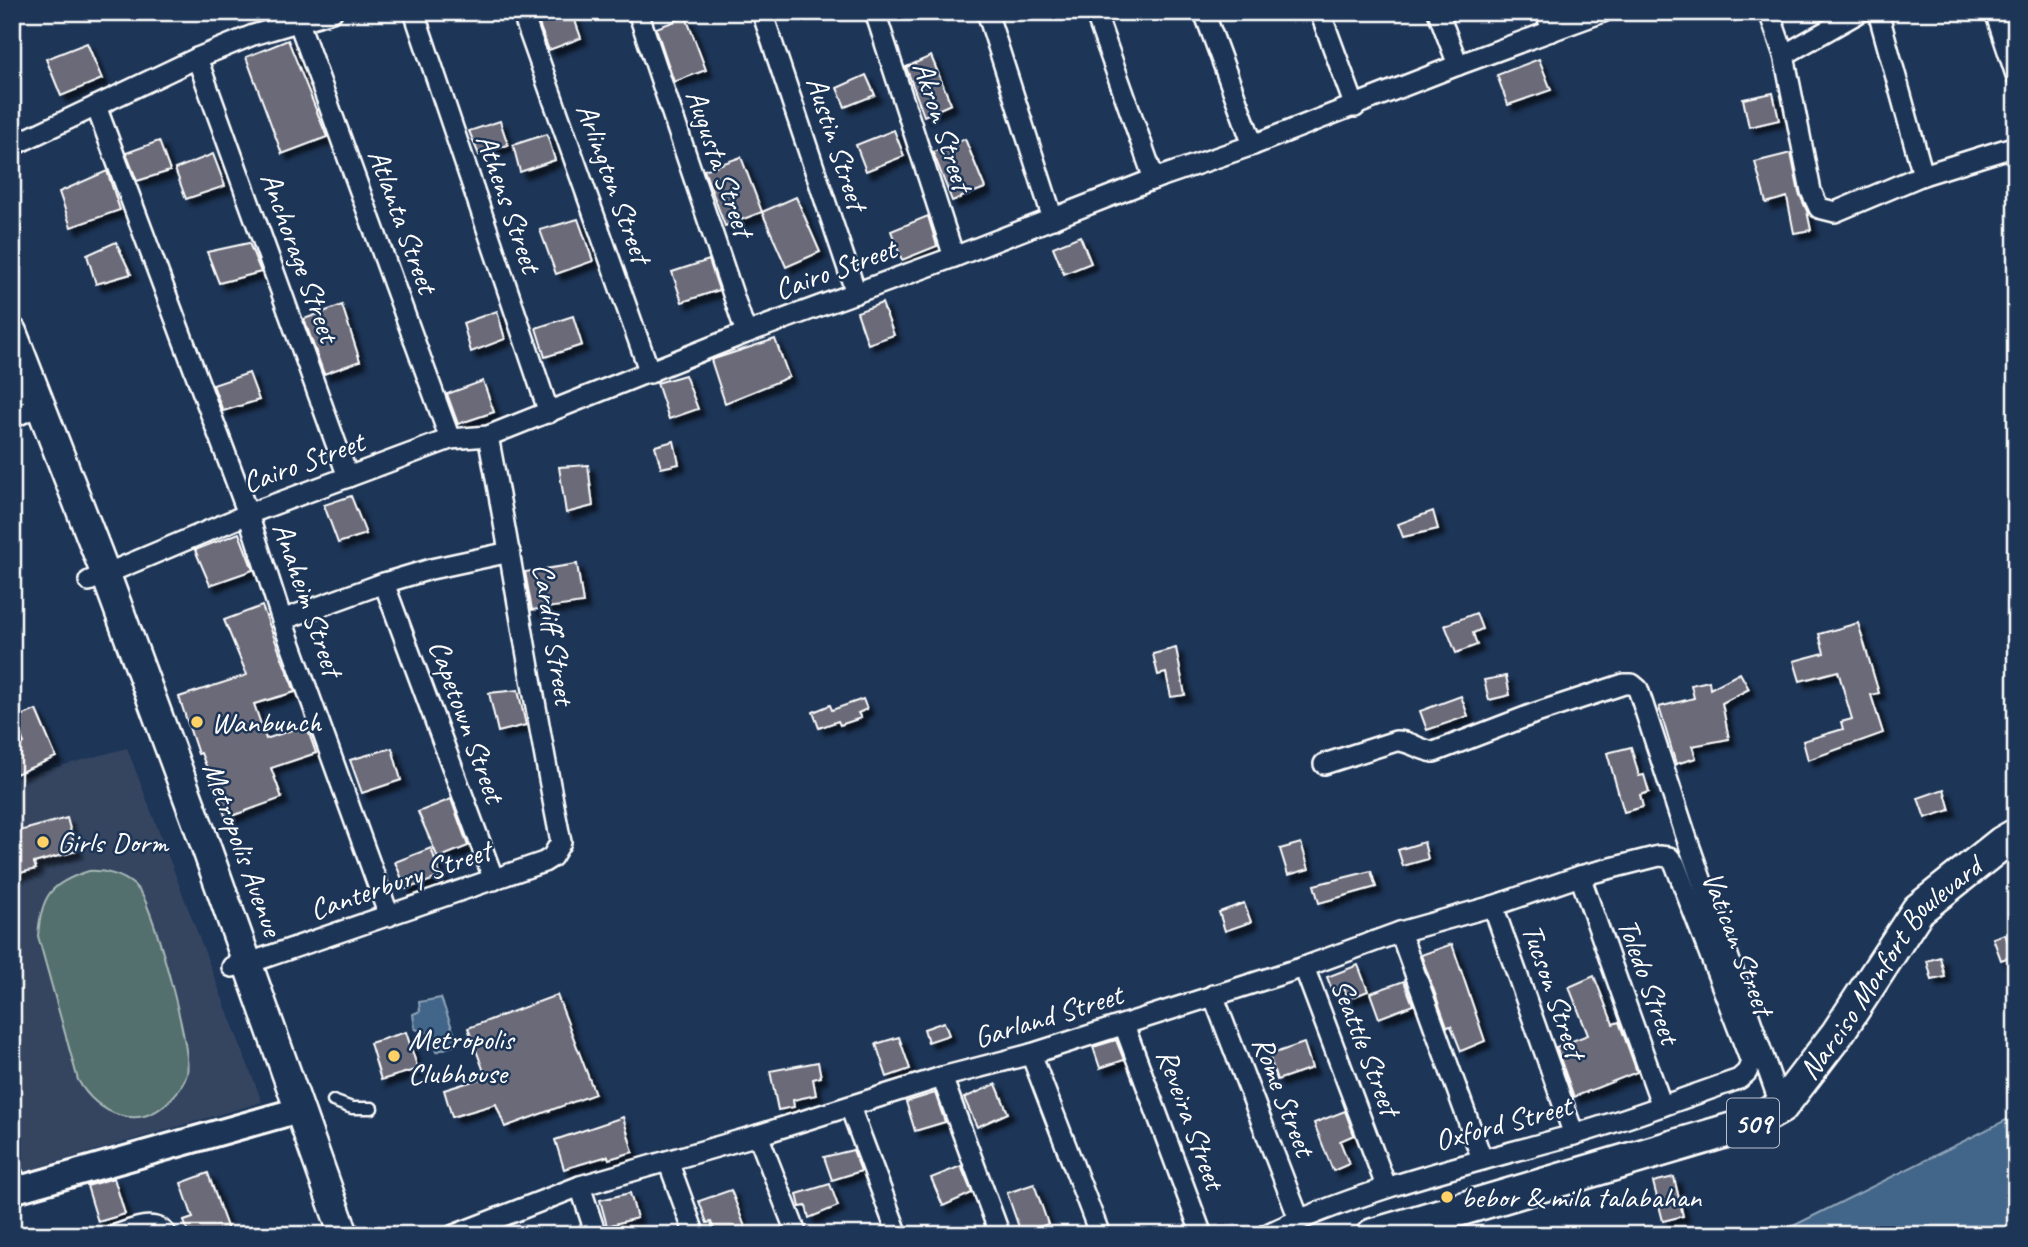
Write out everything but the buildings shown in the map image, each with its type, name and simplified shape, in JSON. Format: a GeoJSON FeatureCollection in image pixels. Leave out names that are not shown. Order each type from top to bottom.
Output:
{"type":"FeatureCollection","features":[{"type":"Feature","properties":{"kind":"main road","name":"Metropolis Avenue"},"geometry":{"type":"LineString","coordinates":[[12,332],[21,400],[98,578],[241,965],[327,1235]]}},
{"type":"Feature","properties":{"kind":"main road","name":"Narciso Monfort Boulevard"},"geometry":{"type":"LineString","coordinates":[[1373,1235],[1750,1124],[1781,1107],[1837,1034],[1919,911],[2002,843],[2016,835]]}},
{"type":"Feature","properties":{"kind":"main road","name":"Metropolis Avenue"},"geometry":{"type":"LineString","coordinates":[[290,1113],[344,1235]]}},
{"type":"Feature","properties":{"kind":"street"},"geometry":{"type":"LineString","coordinates":[[12,146],[197,58],[253,35],[332,12]]}},
{"type":"Feature","properties":{"kind":"street","name":"Athens Street"},"geometry":{"type":"LineString","coordinates":[[414,12],[549,413]]}},
{"type":"Feature","properties":{"kind":"street","name":"Arlington Street"},"geometry":{"type":"LineString","coordinates":[[522,12],[650,373]]}},
{"type":"Feature","properties":{"kind":"street","name":"Augusta Street"},"geometry":{"type":"LineString","coordinates":[[638,12],[746,333]]}},
{"type":"Feature","properties":{"kind":"street","name":"Austin Street"},"geometry":{"type":"LineString","coordinates":[[762,12],[856,293]]}},
{"type":"Feature","properties":{"kind":"street","name":"Akron Street"},"geometry":{"type":"LineString","coordinates":[[875,12],[954,257]]}},
{"type":"Feature","properties":{"kind":"street"},"geometry":{"type":"LineString","coordinates":[[987,12],[1053,219]]}},
{"type":"Feature","properties":{"kind":"street"},"geometry":{"type":"LineString","coordinates":[[1095,12],[1154,179]]}},
{"type":"Feature","properties":{"kind":"street"},"geometry":{"type":"LineString","coordinates":[[1203,12],[1252,145]]}},
{"type":"Feature","properties":{"kind":"street"},"geometry":{"type":"LineString","coordinates":[[1320,12],[1355,107]]}},
{"type":"Feature","properties":{"kind":"street"},"geometry":{"type":"LineString","coordinates":[[1438,12],[1458,65]]}},
{"type":"Feature","properties":{"kind":"street"},"geometry":{"type":"LineString","coordinates":[[1546,12],[1552,31]]}},
{"type":"Feature","properties":{"kind":"street","name":"Cairo Street"},"geometry":{"type":"LineString","coordinates":[[98,578],[248,513],[450,439],[488,436],[746,333],[1603,12]]}},
{"type":"Feature","properties":{"kind":"street"},"geometry":{"type":"LineString","coordinates":[[1769,12],[1784,55],[1811,191],[1819,208],[1835,212],[1923,175],[2016,146]]}},
{"type":"Feature","properties":{"kind":"street"},"geometry":{"type":"LineString","coordinates":[[1784,55],[1860,12]]}},
{"type":"Feature","properties":{"kind":"street"},"geometry":{"type":"LineString","coordinates":[[1878,12],[1923,175]]}},
{"type":"Feature","properties":{"kind":"street"},"geometry":{"type":"LineString","coordinates":[[1995,12],[2016,75]]}},
{"type":"Feature","properties":{"kind":"street","name":"Atlanta Street"},"geometry":{"type":"LineString","coordinates":[[299,23],[450,439]]}},
{"type":"Feature","properties":{"kind":"street","name":"Anchorage Street"},"geometry":{"type":"LineString","coordinates":[[197,58],[348,477]]}},
{"type":"Feature","properties":{"kind":"street","name":"Anaheim Street"},"geometry":{"type":"LineString","coordinates":[[96,106],[248,513],[282,620],[389,916]]}},
{"type":"Feature","properties":{"kind":"street","name":"Cardiff Street"},"geometry":{"type":"LineString","coordinates":[[488,436],[510,552],[535,712],[561,842]]}},
{"type":"Feature","properties":{"kind":"street"},"geometry":{"type":"LineString","coordinates":[[282,620],[384,583],[431,569],[510,552]]}},
{"type":"Feature","properties":{"kind":"street","name":"Capetown Street"},"geometry":{"type":"LineString","coordinates":[[384,583],[494,880]]}},
{"type":"Feature","properties":{"kind":"street"},"geometry":{"type":"LineString","coordinates":[[1324,764],[1403,740],[1419,750],[1434,752],[1533,714],[1624,684],[1632,684],[1638,689],[1687,839],[1781,1107]]}},
{"type":"Feature","properties":{"kind":"street","name":"Canterbury Street"},"geometry":{"type":"LineString","coordinates":[[241,965],[494,880],[552,857],[561,842]]}},
{"type":"Feature","properties":{"kind":"street","name":"Garland Street"},"geometry":{"type":"LineString","coordinates":[[454,1235],[487,1229],[580,1186],[758,1135],[942,1077],[1031,1054],[1304,967],[1400,932],[1493,906],[1580,876],[1659,856]]}},
{"type":"Feature","properties":{"kind":"street","name":"Vatican Street"},"geometry":{"type":"LineString","coordinates":[[1659,856],[1669,857],[1675,864],[1751,1062]]}},
{"type":"Feature","properties":{"kind":"street","name":"Toledo Street"},"geometry":{"type":"LineString","coordinates":[[1580,876],[1662,1106]]}},
{"type":"Feature","properties":{"kind":"street","name":"Tucson Street"},"geometry":{"type":"LineString","coordinates":[[1493,906],[1574,1135]]}},
{"type":"Feature","properties":{"kind":"street"},"geometry":{"type":"LineString","coordinates":[[1400,932],[1482,1159]]}},
{"type":"Feature","properties":{"kind":"street","name":"Seattle Street"},"geometry":{"type":"LineString","coordinates":[[1304,967],[1386,1186]]}},
{"type":"Feature","properties":{"kind":"street","name":"Rome Street"},"geometry":{"type":"LineString","coordinates":[[1213,995],[1298,1219]]}},
{"type":"Feature","properties":{"kind":"street","name":"Reveira Street"},"geometry":{"type":"LineString","coordinates":[[1124,1025],[1202,1235]]}},
{"type":"Feature","properties":{"kind":"street"},"geometry":{"type":"LineString","coordinates":[[1031,1054],[1100,1235]]}},
{"type":"Feature","properties":{"kind":"street","name":"Oxford Street"},"geometry":{"type":"LineString","coordinates":[[1265,1235],[1298,1219],[1386,1186],[1574,1135],[1739,1079],[1747,1072],[1751,1062]]}},
{"type":"Feature","properties":{"kind":"street"},"geometry":{"type":"LineString","coordinates":[[942,1077],[1000,1235]]}},
{"type":"Feature","properties":{"kind":"street"},"geometry":{"type":"LineString","coordinates":[[850,1107],[898,1235]]}},
{"type":"Feature","properties":{"kind":"street"},"geometry":{"type":"LineString","coordinates":[[18,1189],[290,1113]]}},
{"type":"Feature","properties":{"kind":"street"},"geometry":{"type":"LineString","coordinates":[[758,1135],[797,1235]]}},
{"type":"Feature","properties":{"kind":"street"},"geometry":{"type":"LineString","coordinates":[[668,1161],[695,1235]]}},
{"type":"Feature","properties":{"kind":"street"},"geometry":{"type":"LineString","coordinates":[[580,1186],[596,1235]]}},
{"type":"Feature","properties":{"kind":"street"},"geometry":{"type":"LineString","coordinates":[[115,1235],[148,1226],[159,1227],[167,1235]]}},
{"type":"Feature","properties":{"kind":"lane"},"geometry":{"type":"LineString","coordinates":[[334,1101],[352,1108],[372,1108]]}},
{"type":"Feature","properties":{"kind":"lane"},"geometry":{"type":"LineString","coordinates":[[12,1165],[18,1189]]}},
{"type":"Feature","properties":{"kind":"shaded area"},"geometry":{"type":"Polygon","coordinates":[[[127,748],[262,1102],[12,1175],[12,779],[127,748]]]}},
{"type":"Feature","properties":{"kind":"shaded area"},"geometry":{"type":"Polygon","coordinates":[[[441,998],[458,1044],[436,1052],[431,1034],[415,1029],[413,1014],[420,1011],[419,1002],[441,998]]]}},
{"type":"Feature","properties":{"kind":"shaded area"},"geometry":{"type":"Polygon","coordinates":[[[2016,1115],[2016,1235],[1775,1235],[2016,1115]]]}},
{"type":"Feature","properties":{"kind":"green space"},"geometry":{"type":"Polygon","coordinates":[[[89,871],[119,876],[134,885],[142,896],[159,942],[180,1018],[187,1061],[186,1078],[170,1100],[145,1116],[119,1115],[107,1110],[86,1092],[78,1080],[38,936],[42,911],[50,893],[65,881],[89,871]]]}},
{"type":"Feature","properties":{"kind":"place","name":"Wanbunch"},"geometry":{"type":"Point","coordinates":[197,722]}},
{"type":"Feature","properties":{"kind":"place","name":"Girls Dorm"},"geometry":{"type":"Point","coordinates":[43,842]}},
{"type":"Feature","properties":{"kind":"place","name":"Metropolis Clubhouse"},"geometry":{"type":"Point","coordinates":[394,1056]}},
{"type":"Feature","properties":{"kind":"place","name":"bebor & mila talabahan"},"geometry":{"type":"Point","coordinates":[1447,1197]}}]}
